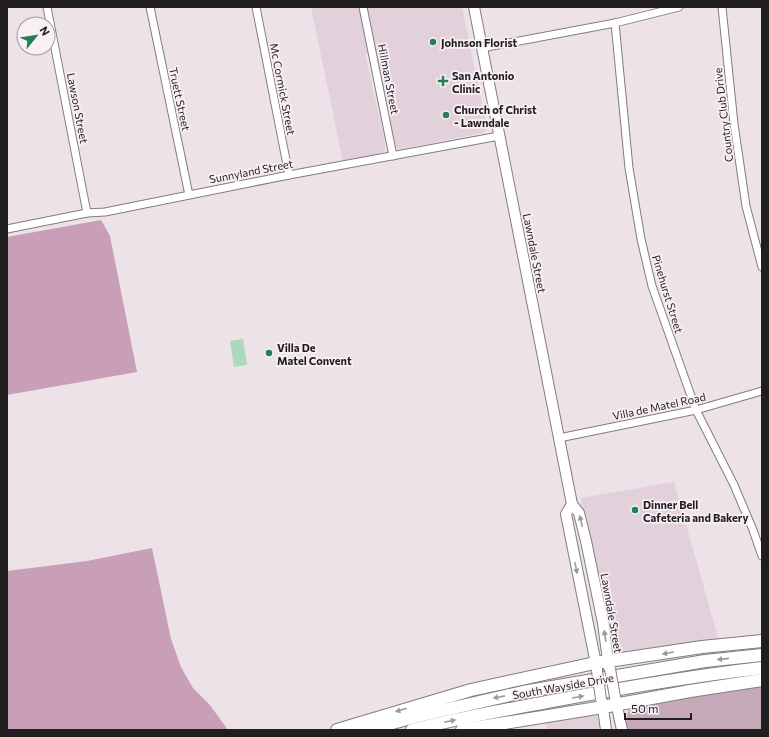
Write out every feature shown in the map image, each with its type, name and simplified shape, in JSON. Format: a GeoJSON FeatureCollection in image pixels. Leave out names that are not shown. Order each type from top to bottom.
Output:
{"type":"FeatureCollection","features":[{"type":"Feature","properties":{"kind":"main road","name":"Lawndale Street"},"geometry":{"type":"LineString","coordinates":[[474,7],[572,504],[579,513],[586,541],[603,623],[609,665],[622,730]]}},
{"type":"Feature","properties":{"kind":"main road","name":"Lawndale Street"},"geometry":{"type":"LineString","coordinates":[[572,504],[566,514],[596,667],[606,730]]}},
{"type":"Feature","properties":{"kind":"main road"},"geometry":{"type":"LineString","coordinates":[[572,543],[586,541]]}},
{"type":"Feature","properties":{"kind":"main road"},"geometry":{"type":"LineString","coordinates":[[337,730],[471,690],[609,665],[660,654],[702,647],[762,640]]}},
{"type":"Feature","properties":{"kind":"main road","name":"South Wayside Drive"},"geometry":{"type":"LineString","coordinates":[[367,730],[418,716],[524,692],[705,661],[762,655]]}},
{"type":"Feature","properties":{"kind":"main road","name":"South Wayside Drive"},"geometry":{"type":"LineString","coordinates":[[412,730],[446,721],[587,695],[700,675],[762,668]]}},
{"type":"Feature","properties":{"kind":"main road"},"geometry":{"type":"LineString","coordinates":[[462,730],[486,728],[602,703],[762,680]]}},
{"type":"Feature","properties":{"kind":"street","name":"Lawson Street"},"geometry":{"type":"LineString","coordinates":[[48,7],[87,213]]}},
{"type":"Feature","properties":{"kind":"street","name":"Truett Street"},"geometry":{"type":"LineString","coordinates":[[150,7],[189,195]]}},
{"type":"Feature","properties":{"kind":"street","name":"Mc Cormick Street"},"geometry":{"type":"LineString","coordinates":[[256,7],[289,175]]}},
{"type":"Feature","properties":{"kind":"street","name":"Hillman Street"},"geometry":{"type":"LineString","coordinates":[[363,7],[393,156]]}},
{"type":"Feature","properties":{"kind":"street"},"geometry":{"type":"LineString","coordinates":[[482,48],[615,23],[679,7]]}},
{"type":"Feature","properties":{"kind":"street","name":"Country Club Drive"},"geometry":{"type":"LineString","coordinates":[[722,7],[734,124],[746,206],[762,267]]}},
{"type":"Feature","properties":{"kind":"street","name":"Pinehurst Street"},"geometry":{"type":"LineString","coordinates":[[615,23],[629,168],[641,239],[652,286],[696,410],[734,485],[762,556]]}},
{"type":"Feature","properties":{"kind":"street","name":"Sunnyland Street"},"geometry":{"type":"LineString","coordinates":[[7,229],[87,213],[105,212],[289,175],[499,136]]}},
{"type":"Feature","properties":{"kind":"street","name":"Villa de Matel Road"},"geometry":{"type":"LineString","coordinates":[[559,438],[696,410],[762,391]]}},
{"type":"Feature","properties":{"kind":"shaded area"},"geometry":{"type":"Polygon","coordinates":[[[311,7],[462,7],[487,127],[486,131],[483,133],[401,149],[396,147],[393,141],[375,52],[365,54],[385,141],[385,150],[379,154],[343,161],[311,7]]]}},
{"type":"Feature","properties":{"kind":"shaded area"},"geometry":{"type":"Polygon","coordinates":[[[101,220],[110,236],[137,372],[7,395],[7,237],[101,220]]]}},
{"type":"Feature","properties":{"kind":"shaded area"},"geometry":{"type":"Polygon","coordinates":[[[243,339],[247,365],[234,367],[230,341],[243,339]]]}},
{"type":"Feature","properties":{"kind":"shaded area"},"geometry":{"type":"Polygon","coordinates":[[[674,482],[719,641],[619,654],[615,651],[613,645],[581,498],[674,482]]]}},
{"type":"Feature","properties":{"kind":"shaded area"},"geometry":{"type":"Polygon","coordinates":[[[152,548],[171,639],[181,667],[193,688],[210,705],[228,730],[7,730],[7,571],[87,561],[152,548]]]}},
{"type":"Feature","properties":{"kind":"shaded area"},"geometry":{"type":"Polygon","coordinates":[[[762,680],[762,730],[627,730],[627,715],[631,707],[762,680]]]}},
{"type":"Feature","properties":{"kind":"shaded area"},"geometry":{"type":"Polygon","coordinates":[[[595,714],[598,718],[601,730],[547,730],[546,720],[595,714]]]}},
{"type":"Feature","properties":{"kind":"place","name":"Johnson Florist"},"geometry":{"type":"Point","coordinates":[433,42]}},
{"type":"Feature","properties":{"kind":"place","name":"San Antonio Clinic"},"geometry":{"type":"Point","coordinates":[443,81]}},
{"type":"Feature","properties":{"kind":"place","name":"Church of Christ - Lawndale"},"geometry":{"type":"Point","coordinates":[446,115]}},
{"type":"Feature","properties":{"kind":"place","name":"Villa De Matel Convent"},"geometry":{"type":"Point","coordinates":[269,353]}},
{"type":"Feature","properties":{"kind":"place","name":"Dinner Bell Cafeteria and Bakery"},"geometry":{"type":"Point","coordinates":[635,510]}}]}
